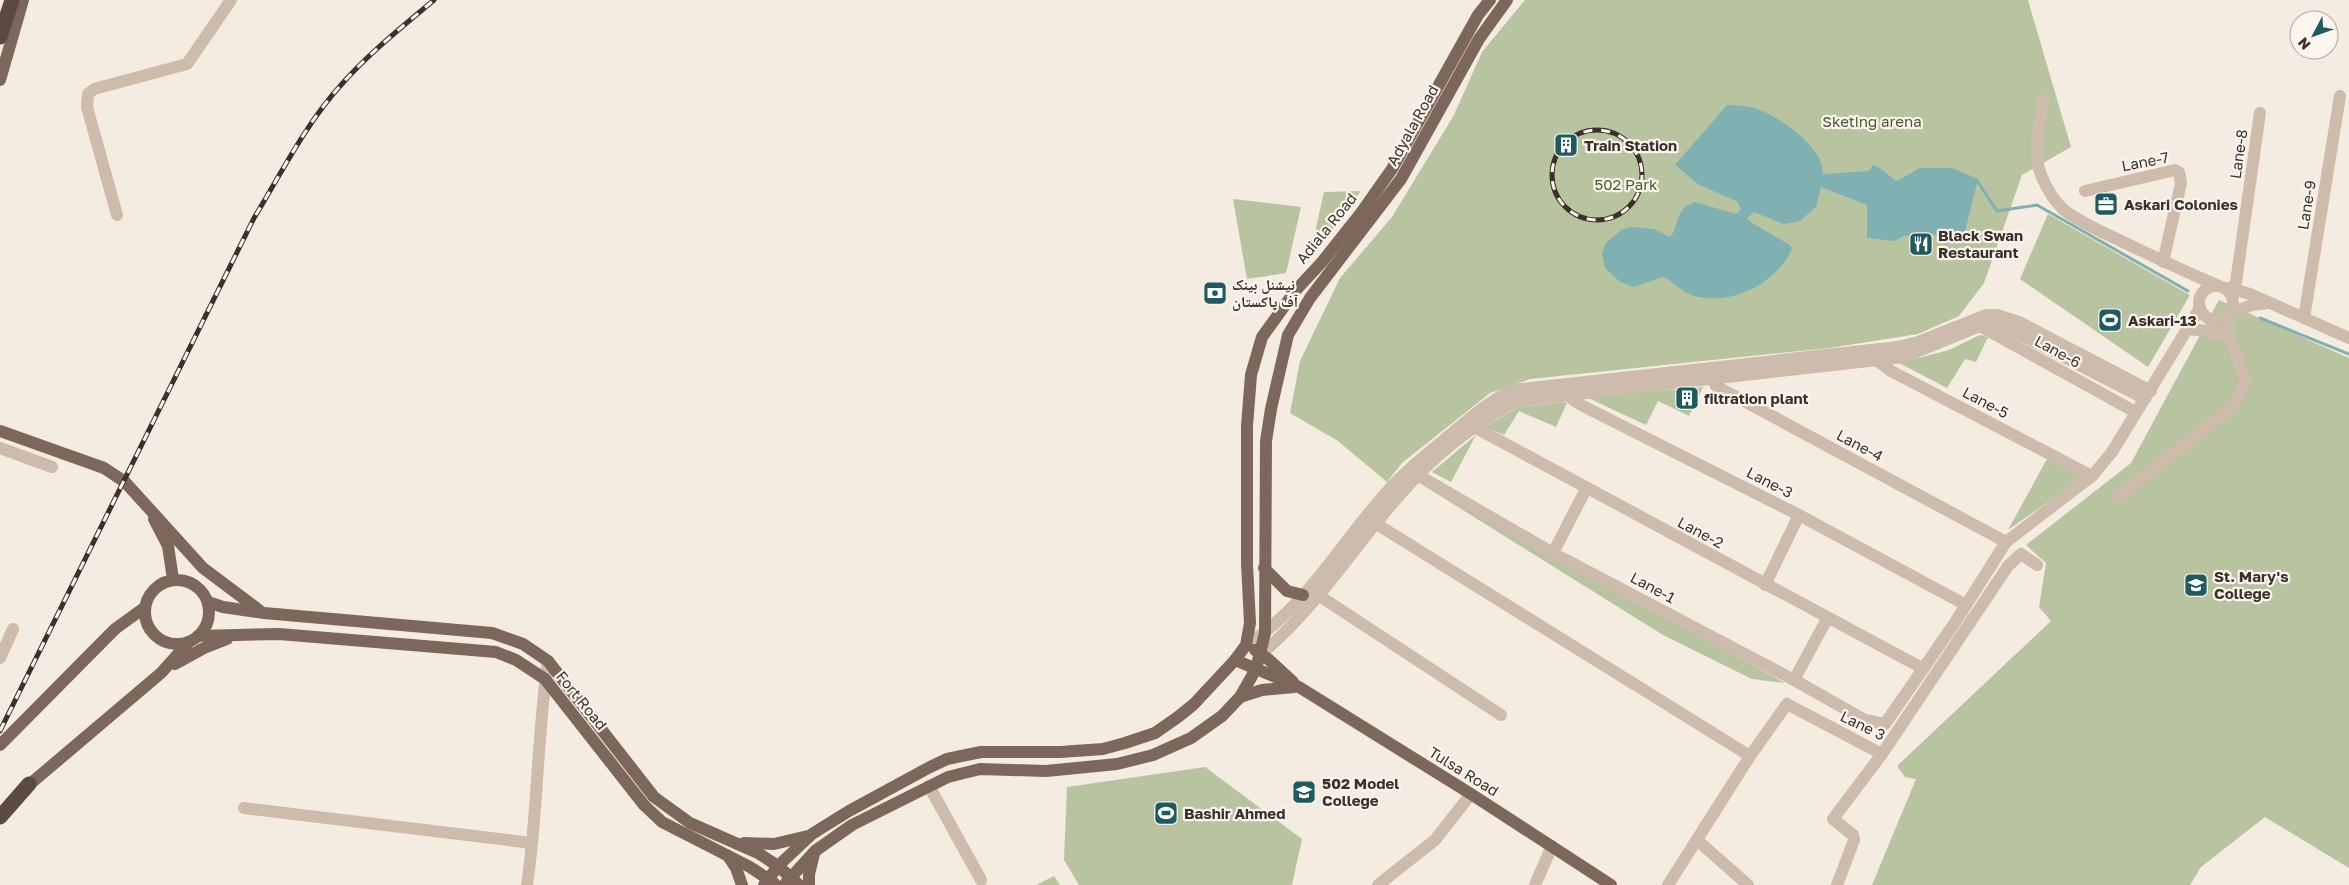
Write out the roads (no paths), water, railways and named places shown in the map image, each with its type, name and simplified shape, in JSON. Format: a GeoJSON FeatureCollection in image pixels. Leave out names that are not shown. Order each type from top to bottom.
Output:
{"type":"FeatureCollection","features":[{"type":"Feature","properties":{"kind":"highway"},"geometry":{"type":"LineString","coordinates":[[0,36],[12,0]]}},
{"type":"Feature","properties":{"kind":"highway"},"geometry":{"type":"LineString","coordinates":[[0,817],[29,784]]}},
{"type":"Feature","properties":{"kind":"main road"},"geometry":{"type":"LineString","coordinates":[[0,80],[23,0]]}},
{"type":"Feature","properties":{"kind":"main road","name":"Adiala Road"},"geometry":{"type":"LineString","coordinates":[[812,834],[849,811],[948,759],[981,752],[1060,752],[1103,749],[1155,733],[1183,713],[1235,660],[1246,645],[1250,623],[1247,564],[1247,426],[1251,374],[1262,337],[1296,290],[1322,262],[1361,213],[1392,169],[1464,38],[1490,0]]}},
{"type":"Feature","properties":{"kind":"main road","name":"Adyala Road"},"geometry":{"type":"LineString","coordinates":[[1338,261],[1401,179],[1479,39],[1507,0]]}},
{"type":"Feature","properties":{"kind":"main road","name":"Adiala Road"},"geometry":{"type":"LineString","coordinates":[[791,882],[815,851],[852,825],[948,777],[980,769],[1046,770],[1117,764],[1153,755],[1191,738],[1222,716],[1240,697],[1256,669],[1265,633],[1266,441],[1271,409],[1288,335],[1310,298],[1338,261]]}},
{"type":"Feature","properties":{"kind":"main road"},"geometry":{"type":"LineString","coordinates":[[0,431],[104,468],[125,482],[145,501],[203,568],[222,584],[264,613]]}},
{"type":"Feature","properties":{"kind":"main road"},"geometry":{"type":"LineString","coordinates":[[145,501],[168,546],[173,579]]}},
{"type":"Feature","properties":{"kind":"main road"},"geometry":{"type":"LineString","coordinates":[[1264,568],[1287,591],[1306,592]]}},
{"type":"Feature","properties":{"kind":"main road"},"geometry":{"type":"LineString","coordinates":[[0,809],[161,673],[193,639],[208,620],[208,602],[198,587],[182,579],[173,579],[157,586],[146,600],[144,608],[145,619],[150,629],[157,637],[167,643],[178,644],[193,639]]}},
{"type":"Feature","properties":{"kind":"main road","name":"Fort Road"},"geometry":{"type":"LineString","coordinates":[[208,602],[223,607],[264,613],[492,632],[523,644],[548,661],[654,797],[690,823],[734,841],[778,866],[791,882]]}},
{"type":"Feature","properties":{"kind":"main road"},"geometry":{"type":"LineString","coordinates":[[0,745],[115,629],[144,608]]}},
{"type":"Feature","properties":{"kind":"main road"},"geometry":{"type":"LineString","coordinates":[[161,673],[204,648],[251,633]]}},
{"type":"Feature","properties":{"kind":"main road","name":"Fort Road"},"geometry":{"type":"LineString","coordinates":[[193,639],[251,633],[496,652],[516,660],[545,679],[644,805],[662,822],[727,855],[769,883]]}},
{"type":"Feature","properties":{"kind":"main road","name":"Tulsa Road"},"geometry":{"type":"LineString","coordinates":[[1246,645],[1261,654],[1299,687],[1471,794],[1612,885]]}},
{"type":"Feature","properties":{"kind":"main road","name":"Tulsa Road"},"geometry":{"type":"LineString","coordinates":[[1235,660],[1299,687]]}},
{"type":"Feature","properties":{"kind":"main road"},"geometry":{"type":"LineString","coordinates":[[1240,697],[1262,690],[1299,687]]}},
{"type":"Feature","properties":{"kind":"main road"},"geometry":{"type":"LineString","coordinates":[[734,841],[774,844],[812,834]]}},
{"type":"Feature","properties":{"kind":"main road"},"geometry":{"type":"LineString","coordinates":[[769,883],[778,866],[812,834]]}},
{"type":"Feature","properties":{"kind":"main road"},"geometry":{"type":"LineString","coordinates":[[809,885],[810,868],[815,851]]}},
{"type":"Feature","properties":{"kind":"main road"},"geometry":{"type":"LineString","coordinates":[[727,855],[736,868],[742,885]]}},
{"type":"Feature","properties":{"kind":"street"},"geometry":{"type":"LineString","coordinates":[[117,215],[87,107],[88,94],[94,89],[188,64],[231,0]]}},
{"type":"Feature","properties":{"kind":"street","name":"Lane-9"},"geometry":{"type":"LineString","coordinates":[[2304,318],[2340,96]]}},
{"type":"Feature","properties":{"kind":"street"},"geometry":{"type":"LineString","coordinates":[[2044,99],[2037,134],[2036,154],[2040,174],[2050,193],[2063,208],[2081,222],[2177,269],[2268,303],[2349,338]]}},
{"type":"Feature","properties":{"kind":"street","name":"Lane-8"},"geometry":{"type":"LineString","coordinates":[[2226,288],[2260,113]]}},
{"type":"Feature","properties":{"kind":"street","name":"Lane-7"},"geometry":{"type":"LineString","coordinates":[[2085,191],[2175,170],[2179,172],[2181,183],[2163,262]]}},
{"type":"Feature","properties":{"kind":"street"},"geometry":{"type":"LineString","coordinates":[[2177,269],[2187,279],[2205,290],[2226,288]]}},
{"type":"Feature","properties":{"kind":"street"},"geometry":{"type":"LineString","coordinates":[[2117,497],[2228,410],[2238,398],[2246,381],[2242,366],[2232,348],[2228,334],[2233,299],[2226,288]]}},
{"type":"Feature","properties":{"kind":"street"},"geometry":{"type":"LineString","coordinates":[[1922,668],[1966,605],[2006,542],[2092,476],[2112,452],[2200,308],[2200,298],[2205,290]]}},
{"type":"Feature","properties":{"kind":"street"},"geometry":{"type":"LineString","coordinates":[[2209,319],[2219,321],[2252,305],[2268,303]]}},
{"type":"Feature","properties":{"kind":"street"},"geometry":{"type":"LineString","coordinates":[[2200,308],[2220,336],[2232,348]]}},
{"type":"Feature","properties":{"kind":"street"},"geometry":{"type":"LineString","coordinates":[[1246,645],[1265,633],[1306,592],[1413,473],[1513,390],[1567,389],[1873,356],[1975,323],[1986,315],[2007,317],[2148,395]]}},
{"type":"Feature","properties":{"kind":"street","name":"Lane-6"},"geometry":{"type":"LineString","coordinates":[[1975,323],[2130,409]]}},
{"type":"Feature","properties":{"kind":"street"},"geometry":{"type":"LineString","coordinates":[[2187,329],[2208,331],[2220,336]]}},
{"type":"Feature","properties":{"kind":"street","name":"Lane-5"},"geometry":{"type":"LineString","coordinates":[[1873,356],[1891,370],[2092,476]]}},
{"type":"Feature","properties":{"kind":"street","name":"Lane-4"},"geometry":{"type":"LineString","coordinates":[[1710,373],[1716,386],[2006,542]]}},
{"type":"Feature","properties":{"kind":"street","name":"Lane-3"},"geometry":{"type":"LineString","coordinates":[[1567,389],[1581,405],[1799,515],[1966,605]]}},
{"type":"Feature","properties":{"kind":"street","name":"Lane-2"},"geometry":{"type":"LineString","coordinates":[[1471,424],[1586,489],[1922,668]]}},
{"type":"Feature","properties":{"kind":"street"},"geometry":{"type":"LineString","coordinates":[[1,451],[52,467]]}},
{"type":"Feature","properties":{"kind":"street","name":"Lane-1"},"geometry":{"type":"LineString","coordinates":[[1413,473],[1553,553],[1794,680],[1865,720],[1885,724],[1922,668]]}},
{"type":"Feature","properties":{"kind":"street"},"geometry":{"type":"LineString","coordinates":[[1553,553],[1586,489]]}},
{"type":"Feature","properties":{"kind":"street"},"geometry":{"type":"LineString","coordinates":[[1765,585],[1799,515]]}},
{"type":"Feature","properties":{"kind":"street"},"geometry":{"type":"LineString","coordinates":[[1261,654],[1287,632],[1320,596],[1371,521]]}},
{"type":"Feature","properties":{"kind":"street"},"geometry":{"type":"LineString","coordinates":[[1371,521],[1750,756]]}},
{"type":"Feature","properties":{"kind":"street","name":"Lane 3"},"geometry":{"type":"LineString","coordinates":[[1668,885],[1750,756],[1787,704],[1882,754],[2008,566],[2021,554],[2037,565]]}},
{"type":"Feature","properties":{"kind":"street"},"geometry":{"type":"LineString","coordinates":[[1306,592],[1320,596],[1501,715]]}},
{"type":"Feature","properties":{"kind":"street"},"geometry":{"type":"LineString","coordinates":[[1794,680],[1827,618]]}},
{"type":"Feature","properties":{"kind":"street"},"geometry":{"type":"LineString","coordinates":[[0,658],[13,629]]}},
{"type":"Feature","properties":{"kind":"street"},"geometry":{"type":"LineString","coordinates":[[527,885],[532,843],[541,708],[548,661]]}},
{"type":"Feature","properties":{"kind":"street"},"geometry":{"type":"LineString","coordinates":[[1837,885],[1854,840],[1848,830],[1835,822],[1833,819],[1834,815],[1882,754]]}},
{"type":"Feature","properties":{"kind":"street"},"geometry":{"type":"LineString","coordinates":[[929,786],[981,880]]}},
{"type":"Feature","properties":{"kind":"street"},"geometry":{"type":"LineString","coordinates":[[1378,885],[1435,840],[1471,794]]}},
{"type":"Feature","properties":{"kind":"street"},"geometry":{"type":"LineString","coordinates":[[244,808],[532,843]]}},
{"type":"Feature","properties":{"kind":"street"},"geometry":{"type":"LineString","coordinates":[[1697,840],[1748,885]]}},
{"type":"Feature","properties":{"kind":"street"},"geometry":{"type":"LineString","coordinates":[[1535,885],[1552,846]]}},
{"type":"Feature","properties":{"kind":"water"},"geometry":{"type":"Polygon","coordinates":[[[1727,105],[1754,108],[1775,117],[1787,125],[1798,133],[1816,153],[1823,174],[1869,171],[1873,165],[1897,181],[1920,168],[1952,168],[1978,179],[1965,231],[1961,238],[1940,239],[1934,234],[1904,236],[1894,241],[1867,238],[1867,205],[1821,187],[1816,207],[1800,221],[1784,224],[1754,212],[1747,218],[1750,222],[1790,245],[1792,249],[1785,262],[1775,273],[1750,290],[1721,298],[1706,298],[1691,295],[1662,277],[1634,287],[1620,282],[1605,268],[1602,253],[1606,243],[1621,230],[1630,227],[1654,229],[1670,237],[1683,209],[1695,202],[1736,214],[1741,210],[1738,202],[1698,184],[1675,165],[1727,105]]]}},
{"type":"Feature","properties":{"kind":"waterway"},"geometry":{"type":"LineString","coordinates":[[1976,179],[1997,211],[2037,205],[2188,291]]}},
{"type":"Feature","properties":{"kind":"waterway"},"geometry":{"type":"LineString","coordinates":[[2260,318],[2349,354]]}},
{"type":"Feature","properties":{"kind":"railway"},"geometry":{"type":"LineString","coordinates":[[0,731],[254,218],[284,167],[305,132],[341,85],[374,52],[434,0]]}},
{"type":"Feature","properties":{"kind":"railway"},"geometry":{"type":"LineString","coordinates":[[1597,130],[1614,134],[1629,143],[1638,158],[1642,175],[1638,192],[1629,207],[1614,216],[1597,220],[1580,216],[1565,207],[1556,192],[1552,175],[1556,158],[1565,143],[1580,134],[1597,130]]}},
{"type":"Feature","properties":{"kind":"place","name":"Train Station"},"geometry":{"type":"Point","coordinates":[1566,145]}},
{"type":"Feature","properties":{"kind":"place","name":"Askari Colonies"},"geometry":{"type":"Point","coordinates":[2106,204]}},
{"type":"Feature","properties":{"kind":"place","name":"Black Swan Restaurant"},"geometry":{"type":"Point","coordinates":[1921,244]}},
{"type":"Feature","properties":{"kind":"place","name":"نیشنل بینک آف پاکستان"},"geometry":{"type":"Point","coordinates":[1215,293]}},
{"type":"Feature","properties":{"kind":"place","name":"Askari-13"},"geometry":{"type":"Point","coordinates":[2110,320]}},
{"type":"Feature","properties":{"kind":"place","name":"filtration plant"},"geometry":{"type":"Point","coordinates":[1687,398]}},
{"type":"Feature","properties":{"kind":"place","name":"St. Mary's College"},"geometry":{"type":"Point","coordinates":[2196,585]}},
{"type":"Feature","properties":{"kind":"place","name":"502 Model College"},"geometry":{"type":"Point","coordinates":[1304,792]}},
{"type":"Feature","properties":{"kind":"place","name":"Bashir Ahmed"},"geometry":{"type":"Point","coordinates":[1166,813]}},
{"type":"Feature","properties":{"kind":"park label","name":"Sketing arena"},"geometry":{"type":"Point","coordinates":[1872,121]}},
{"type":"Feature","properties":{"kind":"park label","name":"502 Park"},"geometry":{"type":"Point","coordinates":[1626,184]}}]}
